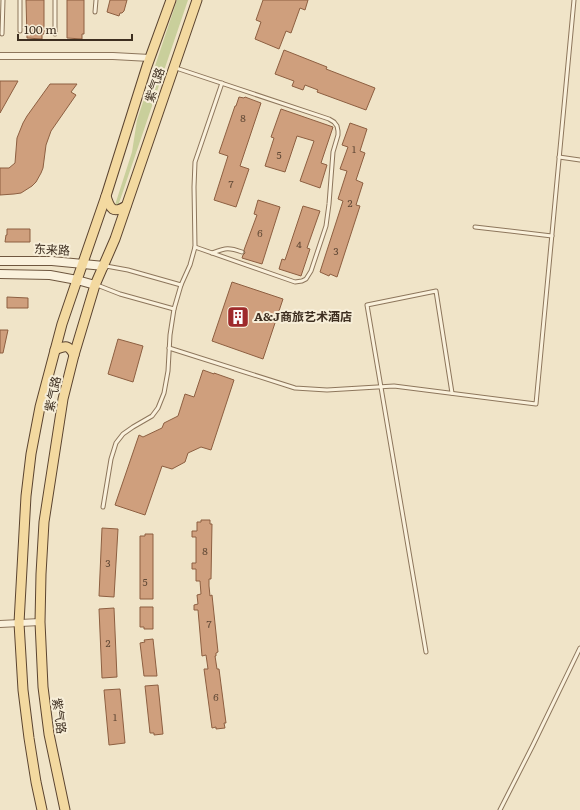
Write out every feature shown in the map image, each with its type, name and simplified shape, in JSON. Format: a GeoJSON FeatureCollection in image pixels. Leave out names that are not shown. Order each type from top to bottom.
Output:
{"type":"FeatureCollection","features":[{"type":"Feature","properties":{"kind":"main road","name":"紫气路"},"geometry":{"type":"LineString","coordinates":[[42,810],[29,738],[23,690],[19,623],[26,496],[32,454],[40,407],[62,324],[106,196],[150,58],[171,0]]}},
{"type":"Feature","properties":{"kind":"main road","name":"紫气路"},"geometry":{"type":"LineString","coordinates":[[65,810],[49,734],[43,687],[40,622],[44,522],[63,399],[95,284],[115,238],[197,0]]}},
{"type":"Feature","properties":{"kind":"main road"},"geometry":{"type":"LineString","coordinates":[[106,196],[109,206],[114,210],[119,210],[126,206]]}},
{"type":"Feature","properties":{"kind":"main road"},"geometry":{"type":"LineString","coordinates":[[56,350],[66,346],[71,349],[74,356]]}},
{"type":"Feature","properties":{"kind":"street"},"geometry":{"type":"LineString","coordinates":[[0,56],[105,56],[150,58]]}},
{"type":"Feature","properties":{"kind":"street","name":"东来路"},"geometry":{"type":"LineString","coordinates":[[0,261],[52,261],[104,266]]}},
{"type":"Feature","properties":{"kind":"street","name":"东来路"},"geometry":{"type":"LineString","coordinates":[[0,274],[50,275],[95,284]]}},
{"type":"Feature","properties":{"kind":"street"},"geometry":{"type":"LineString","coordinates":[[0,624],[40,622]]}},
{"type":"Feature","properties":{"kind":"lane"},"geometry":{"type":"LineString","coordinates":[[2,34],[3,0]]}},
{"type":"Feature","properties":{"kind":"lane"},"geometry":{"type":"LineString","coordinates":[[20,0],[20,31]]}},
{"type":"Feature","properties":{"kind":"lane"},"geometry":{"type":"LineString","coordinates":[[55,34],[56,0]]}},
{"type":"Feature","properties":{"kind":"lane"},"geometry":{"type":"LineString","coordinates":[[95,12],[96,0]]}},
{"type":"Feature","properties":{"kind":"lane"},"geometry":{"type":"LineString","coordinates":[[169,348],[295,388],[327,390],[394,386],[536,404],[574,0]]}},
{"type":"Feature","properties":{"kind":"lane"},"geometry":{"type":"LineString","coordinates":[[173,67],[329,119],[334,122],[338,131],[333,156],[326,226],[311,271],[306,279],[295,282],[195,247]]}},
{"type":"Feature","properties":{"kind":"lane"},"geometry":{"type":"LineString","coordinates":[[103,507],[111,459],[116,443],[123,434],[152,416],[158,408],[164,392],[168,371],[170,335],[174,309],[195,247],[194,187],[196,162],[222,83]]}},
{"type":"Feature","properties":{"kind":"lane"},"geometry":{"type":"LineString","coordinates":[[559,157],[580,160]]}},
{"type":"Feature","properties":{"kind":"lane"},"geometry":{"type":"LineString","coordinates":[[475,227],[552,236]]}},
{"type":"Feature","properties":{"kind":"lane"},"geometry":{"type":"LineString","coordinates":[[212,253],[232,248],[242,252]]}},
{"type":"Feature","properties":{"kind":"lane"},"geometry":{"type":"LineString","coordinates":[[104,266],[128,270],[181,285]]}},
{"type":"Feature","properties":{"kind":"lane"},"geometry":{"type":"LineString","coordinates":[[95,284],[120,294],[174,309]]}},
{"type":"Feature","properties":{"kind":"lane"},"geometry":{"type":"LineString","coordinates":[[426,652],[367,306],[436,291],[452,394]]}},
{"type":"Feature","properties":{"kind":"lane"},"geometry":{"type":"LineString","coordinates":[[500,810],[533,746],[580,648]]}},
{"type":"Feature","properties":{"kind":"green space"},"geometry":{"type":"Polygon","coordinates":[[[177,0],[188,0],[118,206],[115,205],[132,152],[137,120],[177,0]]]}},
{"type":"Feature","properties":{"kind":"building"},"geometry":{"type":"Polygon","coordinates":[[[26,0],[44,0],[44,34],[42,34],[42,39],[27,38],[26,0]]]}},
{"type":"Feature","properties":{"kind":"building"},"geometry":{"type":"Polygon","coordinates":[[[67,0],[84,0],[84,34],[82,34],[82,39],[67,38],[67,0]]]}},
{"type":"Feature","properties":{"kind":"building"},"geometry":{"type":"Polygon","coordinates":[[[110,0],[127,0],[124,11],[120,13],[119,16],[107,12],[110,0]]]}},
{"type":"Feature","properties":{"kind":"building"},"geometry":{"type":"Polygon","coordinates":[[[263,0],[308,0],[305,10],[300,8],[291,33],[286,31],[279,49],[255,39],[261,22],[256,20],[263,0]]]}},
{"type":"Feature","properties":{"kind":"building"},"geometry":{"type":"Polygon","coordinates":[[[284,50],[327,67],[326,69],[375,88],[366,110],[317,92],[318,90],[305,85],[303,90],[292,86],[294,81],[275,74],[284,50]]]}},
{"type":"Feature","properties":{"kind":"building"},"geometry":{"type":"Polygon","coordinates":[[[0,81],[18,81],[0,113],[0,81]]]}},
{"type":"Feature","properties":{"kind":"building"},"geometry":{"type":"Polygon","coordinates":[[[50,84],[77,84],[71,92],[76,95],[51,131],[46,145],[41,173],[32,186],[21,193],[0,195],[0,168],[9,168],[15,163],[17,138],[23,123],[50,84]]]}},
{"type":"Feature","properties":{"kind":"building"},"geometry":{"type":"Polygon","coordinates":[[[239,97],[245,97],[261,103],[240,166],[249,169],[236,207],[214,200],[228,156],[219,153],[239,97]]]}},
{"type":"Feature","properties":{"kind":"building"},"geometry":{"type":"Polygon","coordinates":[[[281,109],[333,127],[321,163],[327,165],[320,188],[300,181],[314,141],[297,136],[285,172],[265,166],[274,138],[271,137],[281,109]]]}},
{"type":"Feature","properties":{"kind":"building"},"geometry":{"type":"Polygon","coordinates":[[[350,123],[367,129],[360,151],[365,153],[356,180],[363,183],[356,205],[360,206],[337,277],[330,274],[329,276],[320,272],[343,201],[338,199],[347,171],[340,169],[348,147],[342,145],[350,123]]]}},
{"type":"Feature","properties":{"kind":"building"},"geometry":{"type":"Polygon","coordinates":[[[258,200],[280,207],[262,264],[242,258],[257,215],[254,214],[258,200]]]}},
{"type":"Feature","properties":{"kind":"building"},"geometry":{"type":"Polygon","coordinates":[[[303,206],[320,211],[307,248],[310,249],[301,276],[279,269],[282,259],[285,260],[303,206]]]}},
{"type":"Feature","properties":{"kind":"building"},"geometry":{"type":"Polygon","coordinates":[[[7,229],[30,229],[30,242],[5,242],[7,229]]]}},
{"type":"Feature","properties":{"kind":"building","name":"A&J商旅艺术酒店"},"geometry":{"type":"Polygon","coordinates":[[[232,282],[283,299],[263,359],[212,341],[232,282]]]}},
{"type":"Feature","properties":{"kind":"building"},"geometry":{"type":"Polygon","coordinates":[[[7,297],[28,298],[28,308],[7,308],[7,297]]]}},
{"type":"Feature","properties":{"kind":"building"},"geometry":{"type":"Polygon","coordinates":[[[0,330],[8,330],[3,353],[0,353],[0,330]]]}},
{"type":"Feature","properties":{"kind":"building"},"geometry":{"type":"Polygon","coordinates":[[[118,339],[143,346],[133,382],[108,374],[118,339]]]}},
{"type":"Feature","properties":{"kind":"building"},"geometry":{"type":"Polygon","coordinates":[[[203,370],[234,380],[211,450],[201,447],[188,453],[185,462],[172,469],[162,466],[145,515],[115,505],[139,435],[143,437],[162,428],[164,423],[178,416],[185,394],[194,397],[203,370]]]}},
{"type":"Feature","properties":{"kind":"building"},"geometry":{"type":"Polygon","coordinates":[[[201,520],[210,520],[210,524],[212,524],[211,579],[209,579],[209,586],[210,596],[212,595],[218,652],[215,656],[217,669],[219,669],[226,723],[224,723],[225,728],[216,729],[216,727],[212,728],[204,669],[208,669],[206,655],[202,656],[198,610],[194,610],[194,605],[198,604],[197,595],[201,594],[200,581],[196,581],[196,569],[192,569],[192,563],[196,563],[196,537],[192,537],[192,531],[197,531],[197,522],[201,522],[201,520]]]}},
{"type":"Feature","properties":{"kind":"building"},"geometry":{"type":"Polygon","coordinates":[[[102,528],[118,529],[114,597],[99,596],[102,528]]]}},
{"type":"Feature","properties":{"kind":"building"},"geometry":{"type":"Polygon","coordinates":[[[145,534],[153,534],[153,599],[140,599],[140,536],[145,536],[145,534]]]}},
{"type":"Feature","properties":{"kind":"building"},"geometry":{"type":"Polygon","coordinates":[[[140,607],[153,607],[153,629],[144,629],[144,627],[140,627],[140,607]]]}},
{"type":"Feature","properties":{"kind":"building"},"geometry":{"type":"Polygon","coordinates":[[[114,608],[117,677],[102,678],[99,609],[114,608]]]}},
{"type":"Feature","properties":{"kind":"building"},"geometry":{"type":"Polygon","coordinates":[[[153,639],[157,676],[144,676],[140,643],[145,642],[144,640],[153,639]]]}},
{"type":"Feature","properties":{"kind":"building"},"geometry":{"type":"Polygon","coordinates":[[[158,685],[163,734],[154,735],[154,733],[150,733],[145,686],[158,685]]]}},
{"type":"Feature","properties":{"kind":"building"},"geometry":{"type":"Polygon","coordinates":[[[120,689],[125,743],[109,745],[104,690],[120,689]]]}},
{"type":"Feature","properties":{"kind":"place","name":"A&J商旅艺术酒店"},"geometry":{"type":"Point","coordinates":[238,317]}}]}
